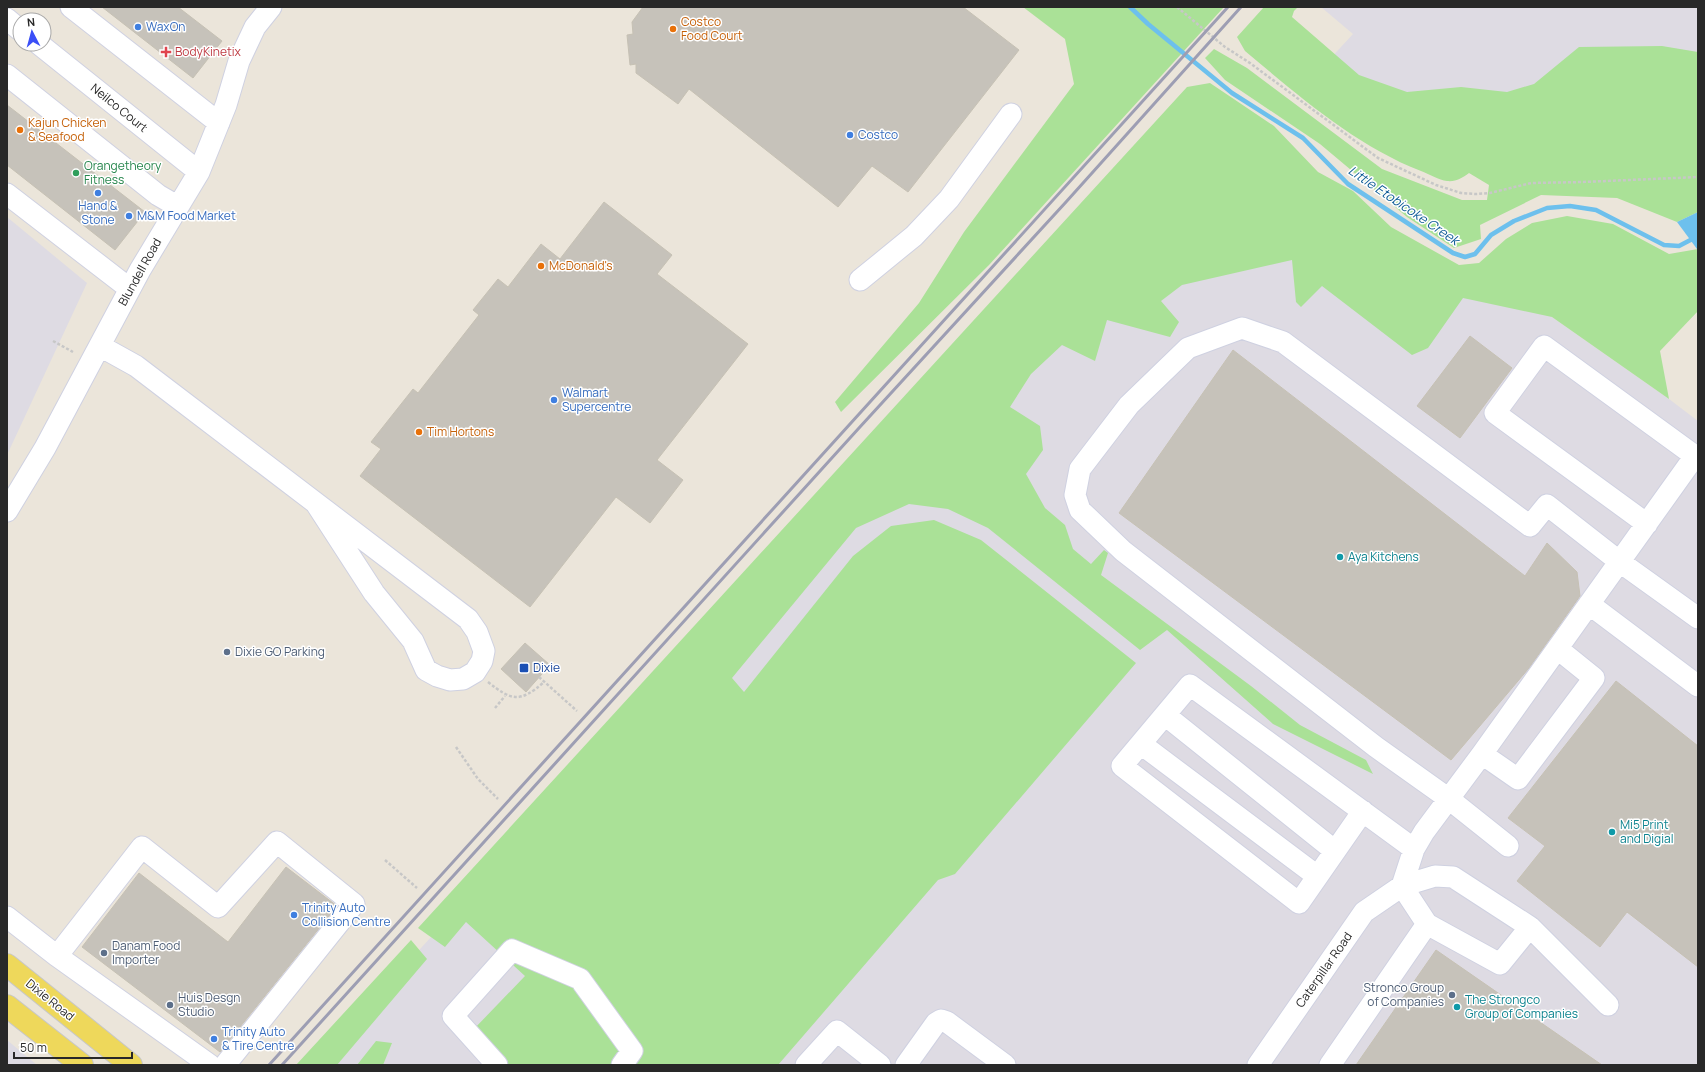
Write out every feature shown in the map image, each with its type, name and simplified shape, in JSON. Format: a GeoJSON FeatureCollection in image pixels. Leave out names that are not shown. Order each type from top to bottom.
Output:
{"type":"FeatureCollection","features":[{"type":"Feature","properties":{"kind":"main road","name":"Dixie Road"},"geometry":{"type":"LineString","coordinates":[[7,965],[131,1065]]}},
{"type":"Feature","properties":{"kind":"main road"},"geometry":{"type":"LineString","coordinates":[[7,1006],[82,1065]]}},
{"type":"Feature","properties":{"kind":"street"},"geometry":{"type":"LineString","coordinates":[[71,7],[219,123]]}},
{"type":"Feature","properties":{"kind":"street","name":"Blundell Road"},"geometry":{"type":"LineString","coordinates":[[7,511],[45,448],[130,289],[177,206],[199,172],[219,123],[239,60],[255,28],[271,7]]}},
{"type":"Feature","properties":{"kind":"street","name":"Neilco Court"},"geometry":{"type":"LineString","coordinates":[[48,52],[199,172]]}},
{"type":"Feature","properties":{"kind":"street"},"geometry":{"type":"LineString","coordinates":[[7,75],[158,195],[177,206]]}},
{"type":"Feature","properties":{"kind":"street"},"geometry":{"type":"LineString","coordinates":[[860,280],[914,236],[944,204],[1011,114]]}},
{"type":"Feature","properties":{"kind":"street"},"geometry":{"type":"LineString","coordinates":[[7,194],[130,289]]}},
{"type":"Feature","properties":{"kind":"street"},"geometry":{"type":"LineString","coordinates":[[1508,846],[1449,799],[1376,747],[1123,552],[1080,510],[1075,495],[1080,468],[1129,405],[1188,348],[1242,328],[1283,342],[1530,526],[1547,505],[1620,562],[1698,618]]}},
{"type":"Feature","properties":{"kind":"street"},"geometry":{"type":"LineString","coordinates":[[100,346],[136,366],[468,619],[477,632],[484,651],[482,661],[475,672],[463,679],[450,680],[437,676],[426,670],[413,641],[374,593],[317,505]]}},
{"type":"Feature","properties":{"kind":"street"},"geometry":{"type":"LineString","coordinates":[[1530,927],[1500,964],[1427,924],[1402,886],[1414,848],[1589,604],[1697,457],[1544,346],[1495,413],[1647,524]]}},
{"type":"Feature","properties":{"kind":"street"},"geometry":{"type":"LineString","coordinates":[[1589,604],[1698,686]]}},
{"type":"Feature","properties":{"kind":"street"},"geometry":{"type":"LineString","coordinates":[[1482,754],[1518,779],[1594,678],[1558,649]]}},
{"type":"Feature","properties":{"kind":"street"},"geometry":{"type":"LineString","coordinates":[[1363,811],[1299,903],[1122,766],[1190,685],[1414,848]]}},
{"type":"Feature","properties":{"kind":"street"},"geometry":{"type":"LineString","coordinates":[[1165,715],[1335,850]]}},
{"type":"Feature","properties":{"kind":"street"},"geometry":{"type":"LineString","coordinates":[[1141,744],[1317,876]]}},
{"type":"Feature","properties":{"kind":"street"},"geometry":{"type":"LineString","coordinates":[[57,956],[142,847],[218,907],[277,842],[354,904],[225,1065]]}},
{"type":"Feature","properties":{"kind":"street","name":"Caterpillar Road"},"geometry":{"type":"LineString","coordinates":[[1258,1065],[1364,912],[1402,886],[1435,876],[1453,877],[1530,927],[1608,1005]]}},
{"type":"Feature","properties":{"kind":"street"},"geometry":{"type":"LineString","coordinates":[[7,918],[57,956],[210,1065]]}},
{"type":"Feature","properties":{"kind":"street"},"geometry":{"type":"LineString","coordinates":[[1330,1065],[1427,924]]}},
{"type":"Feature","properties":{"kind":"street"},"geometry":{"type":"LineString","coordinates":[[497,1065],[453,1016],[512,950],[580,979],[632,1051],[622,1065]]}},
{"type":"Feature","properties":{"kind":"street"},"geometry":{"type":"LineString","coordinates":[[906,1065],[936,1023],[941,1020],[947,1022],[1005,1065]]}},
{"type":"Feature","properties":{"kind":"street"},"geometry":{"type":"LineString","coordinates":[[806,1065],[838,1032],[880,1065]]}},
{"type":"Feature","properties":{"kind":"path"},"geometry":{"type":"LineString","coordinates":[[1178,7],[1225,47],[1250,63],[1378,158],[1436,185],[1461,193],[1476,194],[1490,193],[1531,182],[1583,182],[1698,177]]}},
{"type":"Feature","properties":{"kind":"path"},"geometry":{"type":"LineString","coordinates":[[53,341],[73,352]]}},
{"type":"Feature","properties":{"kind":"path"},"geometry":{"type":"LineString","coordinates":[[475,672],[505,696],[524,696],[544,682]]}},
{"type":"Feature","properties":{"kind":"path"},"geometry":{"type":"LineString","coordinates":[[539,678],[577,712]]}},
{"type":"Feature","properties":{"kind":"path"},"geometry":{"type":"LineString","coordinates":[[495,708],[505,696]]}},
{"type":"Feature","properties":{"kind":"path"},"geometry":{"type":"LineString","coordinates":[[456,747],[478,779],[498,799]]}},
{"type":"Feature","properties":{"kind":"path"},"geometry":{"type":"LineString","coordinates":[[385,860],[418,888]]}},
{"type":"Feature","properties":{"kind":"shaded area"},"geometry":{"type":"Polygon","coordinates":[[[1321,7],[1698,7],[1698,90],[1521,143],[1316,74],[1353,34],[1321,7]]]}},
{"type":"Feature","properties":{"kind":"shaded area"},"geometry":{"type":"Polygon","coordinates":[[[1170,129],[1552,317],[1698,421],[1698,1065],[314,1065],[1170,129]]]}},
{"type":"Feature","properties":{"kind":"shaded area"},"geometry":{"type":"Polygon","coordinates":[[[7,217],[87,283],[7,455],[7,217]]]}},
{"type":"Feature","properties":{"kind":"shaded area"},"geometry":{"type":"Polygon","coordinates":[[[7,1040],[37,1065],[7,1065],[7,1040]]]}},
{"type":"Feature","properties":{"kind":"green space"},"geometry":{"type":"Polygon","coordinates":[[[1023,7],[1224,7],[989,265],[841,412],[835,402],[919,303],[964,232],[1074,84],[1065,39],[1023,7]]]}},
{"type":"Feature","properties":{"kind":"green space"},"geometry":{"type":"Polygon","coordinates":[[[1264,7],[1298,7],[1294,11],[1292,17],[1359,75],[1407,92],[1461,87],[1507,92],[1534,84],[1579,47],[1662,46],[1698,52],[1698,212],[1677,222],[1617,198],[1541,195],[1480,225],[1481,239],[1454,248],[1407,217],[1320,144],[1225,80],[1205,58],[1214,49],[1247,68],[1382,169],[1462,200],[1487,200],[1489,185],[1469,173],[1456,180],[1444,180],[1434,177],[1373,148],[1328,118],[1245,51],[1237,37],[1264,7]]]}},
{"type":"Feature","properties":{"kind":"green space"},"geometry":{"type":"Polygon","coordinates":[[[1210,83],[1274,126],[1318,172],[1353,191],[1391,227],[1459,265],[1479,263],[1506,239],[1532,223],[1567,216],[1613,224],[1669,254],[1698,249],[1698,311],[1660,351],[1669,399],[1552,317],[1463,298],[1428,348],[1412,355],[1322,286],[1301,307],[1296,302],[1292,260],[1182,285],[1161,301],[1179,322],[1170,337],[1107,320],[1095,361],[1062,345],[1031,374],[1010,407],[1040,426],[1043,450],[1026,474],[1045,508],[1065,525],[1073,549],[1091,564],[1104,550],[1108,553],[1101,575],[1251,686],[1300,725],[1366,760],[1373,774],[1273,724],[1167,630],[1140,650],[988,528],[948,509],[909,504],[856,528],[732,678],[744,692],[853,556],[891,526],[934,520],[981,540],[1136,663],[955,874],[938,880],[778,1065],[505,1065],[473,1030],[525,976],[466,922],[445,947],[418,928],[1187,87],[1210,83]]]}},
{"type":"Feature","properties":{"kind":"green space"},"geometry":{"type":"Polygon","coordinates":[[[411,940],[427,959],[337,1065],[296,1065],[411,940]]]}},
{"type":"Feature","properties":{"kind":"green space"},"geometry":{"type":"Polygon","coordinates":[[[376,1041],[392,1043],[383,1065],[357,1065],[376,1041]]]}},
{"type":"Feature","properties":{"kind":"water"},"geometry":{"type":"Polygon","coordinates":[[[1698,212],[1698,249],[1697,249],[1677,222],[1698,212]]]}},
{"type":"Feature","properties":{"kind":"building"},"geometry":{"type":"Polygon","coordinates":[[[102,7],[178,7],[222,41],[193,78],[102,7]]]}},
{"type":"Feature","properties":{"kind":"building","name":"Costco"},"geometry":{"type":"Polygon","coordinates":[[[643,7],[963,7],[1019,50],[908,192],[872,166],[838,207],[689,89],[678,104],[636,73],[636,64],[630,65],[627,35],[633,34],[632,22],[643,7]]]}},
{"type":"Feature","properties":{"kind":"building"},"geometry":{"type":"Polygon","coordinates":[[[7,105],[145,212],[115,250],[7,165],[7,105]]]}},
{"type":"Feature","properties":{"kind":"building","name":"Walmart Supercentre"},"geometry":{"type":"Polygon","coordinates":[[[604,202],[672,255],[657,274],[748,344],[657,460],[683,480],[650,523],[616,497],[530,607],[360,476],[381,449],[371,442],[413,389],[418,393],[479,315],[473,310],[498,279],[508,287],[541,244],[560,259],[604,202]]]}},
{"type":"Feature","properties":{"kind":"building"},"geometry":{"type":"Polygon","coordinates":[[[1470,336],[1512,368],[1460,438],[1417,406],[1470,336]]]}},
{"type":"Feature","properties":{"kind":"building","name":"Aya Kitchens"},"geometry":{"type":"Polygon","coordinates":[[[1233,350],[1525,576],[1547,543],[1577,572],[1580,596],[1529,668],[1451,760],[1119,513],[1233,350]]]}},
{"type":"Feature","properties":{"kind":"building"},"geometry":{"type":"Polygon","coordinates":[[[525,643],[550,665],[526,692],[501,669],[525,643]]]}},
{"type":"Feature","properties":{"kind":"building","name":"Mi5 Print and Digial"},"geometry":{"type":"Polygon","coordinates":[[[1616,681],[1698,746],[1698,967],[1627,912],[1600,947],[1517,881],[1545,846],[1508,818],[1616,681]]]}},
{"type":"Feature","properties":{"kind":"building"},"geometry":{"type":"Polygon","coordinates":[[[286,867],[337,906],[220,1052],[82,947],[139,873],[228,942],[286,867]]]}},
{"type":"Feature","properties":{"kind":"building","name":"The Strongco Group of Companies"},"geometry":{"type":"Polygon","coordinates":[[[1436,950],[1602,1065],[1356,1065],[1436,950]]]}},
{"type":"Feature","properties":{"kind":"waterway","name":"Little Etobicoke Creek"},"geometry":{"type":"LineString","coordinates":[[1130,7],[1148,24],[1232,93],[1303,138],[1348,184],[1453,253],[1465,257],[1475,254],[1491,235],[1514,221],[1547,208],[1570,206],[1596,210],[1664,245],[1679,246],[1698,236]]}},
{"type":"Feature","properties":{"kind":"railway"},"geometry":{"type":"LineString","coordinates":[[269,1065],[1228,7]]}},
{"type":"Feature","properties":{"kind":"railway"},"geometry":{"type":"LineString","coordinates":[[282,1065],[859,428],[1066,202],[1241,7]]}},
{"type":"Feature","properties":{"kind":"place","name":"WaxOn"},"geometry":{"type":"Point","coordinates":[138,27]}},
{"type":"Feature","properties":{"kind":"place","name":"Costco Food Court"},"geometry":{"type":"Point","coordinates":[673,29]}},
{"type":"Feature","properties":{"kind":"place","name":"BodyKinetix"},"geometry":{"type":"Point","coordinates":[166,52]}},
{"type":"Feature","properties":{"kind":"place","name":"Kajun Chicken & Seafood"},"geometry":{"type":"Point","coordinates":[20,130]}},
{"type":"Feature","properties":{"kind":"place","name":"Costco"},"geometry":{"type":"Point","coordinates":[850,135]}},
{"type":"Feature","properties":{"kind":"place","name":"Orangetheory Fitness"},"geometry":{"type":"Point","coordinates":[76,173]}},
{"type":"Feature","properties":{"kind":"place","name":"Hand & Stone"},"geometry":{"type":"Point","coordinates":[98,193]}},
{"type":"Feature","properties":{"kind":"place","name":"M&M Food Market"},"geometry":{"type":"Point","coordinates":[129,216]}},
{"type":"Feature","properties":{"kind":"place","name":"McDonald's"},"geometry":{"type":"Point","coordinates":[541,266]}},
{"type":"Feature","properties":{"kind":"place","name":"Walmart Supercentre"},"geometry":{"type":"Point","coordinates":[554,400]}},
{"type":"Feature","properties":{"kind":"place","name":"Tim Hortons"},"geometry":{"type":"Point","coordinates":[419,432]}},
{"type":"Feature","properties":{"kind":"place","name":"Aya Kitchens"},"geometry":{"type":"Point","coordinates":[1340,557]}},
{"type":"Feature","properties":{"kind":"place","name":"Dixie GO Parking"},"geometry":{"type":"Point","coordinates":[227,652]}},
{"type":"Feature","properties":{"kind":"place","name":"Dixie"},"geometry":{"type":"Point","coordinates":[524,668]}},
{"type":"Feature","properties":{"kind":"place","name":"Mi5 Print and Digial"},"geometry":{"type":"Point","coordinates":[1612,832]}},
{"type":"Feature","properties":{"kind":"place","name":"Trinity Auto Collision Centre"},"geometry":{"type":"Point","coordinates":[294,915]}},
{"type":"Feature","properties":{"kind":"place","name":"Danam Food Importer"},"geometry":{"type":"Point","coordinates":[104,953]}},
{"type":"Feature","properties":{"kind":"place","name":"Stronco Group of Companies"},"geometry":{"type":"Point","coordinates":[1452,995]}},
{"type":"Feature","properties":{"kind":"place","name":"Huis Desgn Studio"},"geometry":{"type":"Point","coordinates":[170,1005]}},
{"type":"Feature","properties":{"kind":"place","name":"The Strongco Group of Companies"},"geometry":{"type":"Point","coordinates":[1457,1007]}},
{"type":"Feature","properties":{"kind":"place","name":"Trinity Auto & Tire Centre"},"geometry":{"type":"Point","coordinates":[214,1039]}}]}
